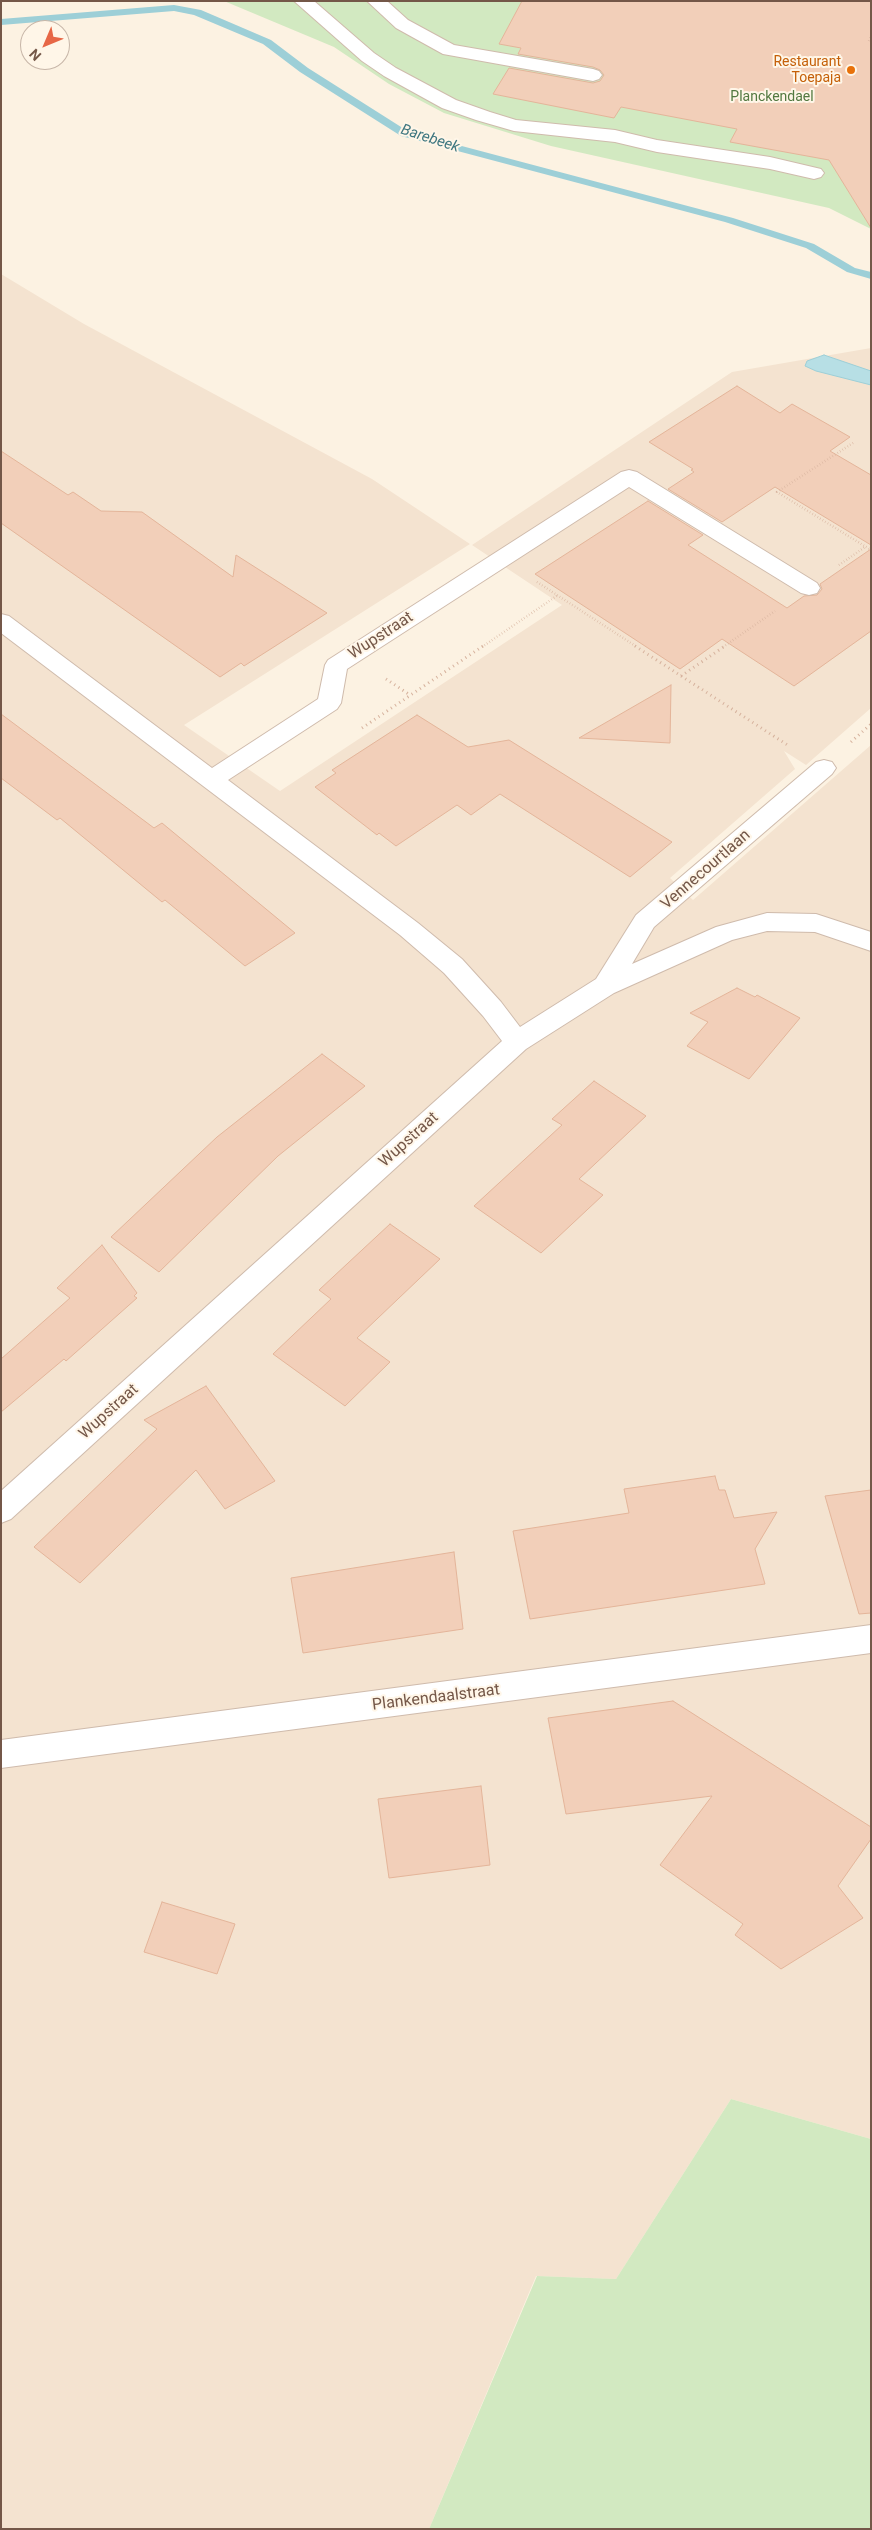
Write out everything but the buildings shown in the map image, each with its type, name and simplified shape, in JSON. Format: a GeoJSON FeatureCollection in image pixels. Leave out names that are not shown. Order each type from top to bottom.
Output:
{"type":"FeatureCollection","features":[{"type":"Feature","properties":{"kind":"street"},"geometry":{"type":"LineString","coordinates":[[303,1],[368,57],[390,72],[449,104],[483,116],[514,125],[615,136],[658,146],[770,163],[814,173]]}},
{"type":"Feature","properties":{"kind":"street"},"geometry":{"type":"LineString","coordinates":[[376,1],[402,24],[449,50],[593,75]]}},
{"type":"Feature","properties":{"kind":"street","name":"Wupstraat"},"geometry":{"type":"LineString","coordinates":[[211,780],[329,703],[336,665],[629,477],[809,588]]}},
{"type":"Feature","properties":{"kind":"street"},"geometry":{"type":"LineString","coordinates":[[501,559],[533,558],[611,508]]}},
{"type":"Feature","properties":{"kind":"street"},"geometry":{"type":"LineString","coordinates":[[1,621],[409,929],[453,966],[492,1008],[517,1042]]}},
{"type":"Feature","properties":{"kind":"street","name":"Vennecourtlaan"},"geometry":{"type":"LineString","coordinates":[[604,986],[645,921],[824,768]]}},
{"type":"Feature","properties":{"kind":"street","name":"Vennecourtlaan"},"geometry":{"type":"LineString","coordinates":[[517,1042],[604,986],[724,933],[767,922],[816,923],[871,942]]}},
{"type":"Feature","properties":{"kind":"street","name":"Wupstraat"},"geometry":{"type":"LineString","coordinates":[[1,1510],[517,1042]]}},
{"type":"Feature","properties":{"kind":"street","name":"Plankendaalstraat"},"geometry":{"type":"LineString","coordinates":[[1,1754],[871,1640]]}},
{"type":"Feature","properties":{"kind":"path"},"geometry":{"type":"LineString","coordinates":[[868,40],[871,36]]}},
{"type":"Feature","properties":{"kind":"path"},"geometry":{"type":"LineString","coordinates":[[853,443],[777,492],[871,550]]}},
{"type":"Feature","properties":{"kind":"path"},"geometry":{"type":"LineString","coordinates":[[360,728],[558,595],[824,768]]}},
{"type":"Feature","properties":{"kind":"shaded area"},"geometry":{"type":"Polygon","coordinates":[[[1,274],[84,324],[372,479],[470,544],[184,725],[280,791],[562,605],[472,545],[732,372],[871,348],[871,708],[806,765],[784,751],[795,769],[670,878],[693,900],[871,745],[871,2139],[731,2099],[616,2279],[536,2276],[429,2529],[1,2529],[1,274]]]}},
{"type":"Feature","properties":{"kind":"green space","name":"Planckendael"},"geometry":{"type":"Polygon","coordinates":[[[224,1],[871,1],[871,229],[829,208],[551,146],[444,113],[389,84],[334,47],[224,1]]]}},
{"type":"Feature","properties":{"kind":"green space"},"geometry":{"type":"Polygon","coordinates":[[[731,2099],[871,2139],[871,2529],[429,2529],[537,2276],[616,2279],[731,2099]]]}},
{"type":"Feature","properties":{"kind":"water"},"geometry":{"type":"Polygon","coordinates":[[[824,355],[871,371],[871,385],[816,371],[805,366],[807,361],[824,355]]]}},
{"type":"Feature","properties":{"kind":"waterway","name":"Barebeek"},"geometry":{"type":"LineString","coordinates":[[1,22],[174,8],[197,12],[267,42],[304,70],[405,134],[729,220],[810,246],[851,270],[871,276]]}},
{"type":"Feature","properties":{"kind":"place","name":"Restaurant Toepaja"},"geometry":{"type":"Point","coordinates":[851,70]}}]}
